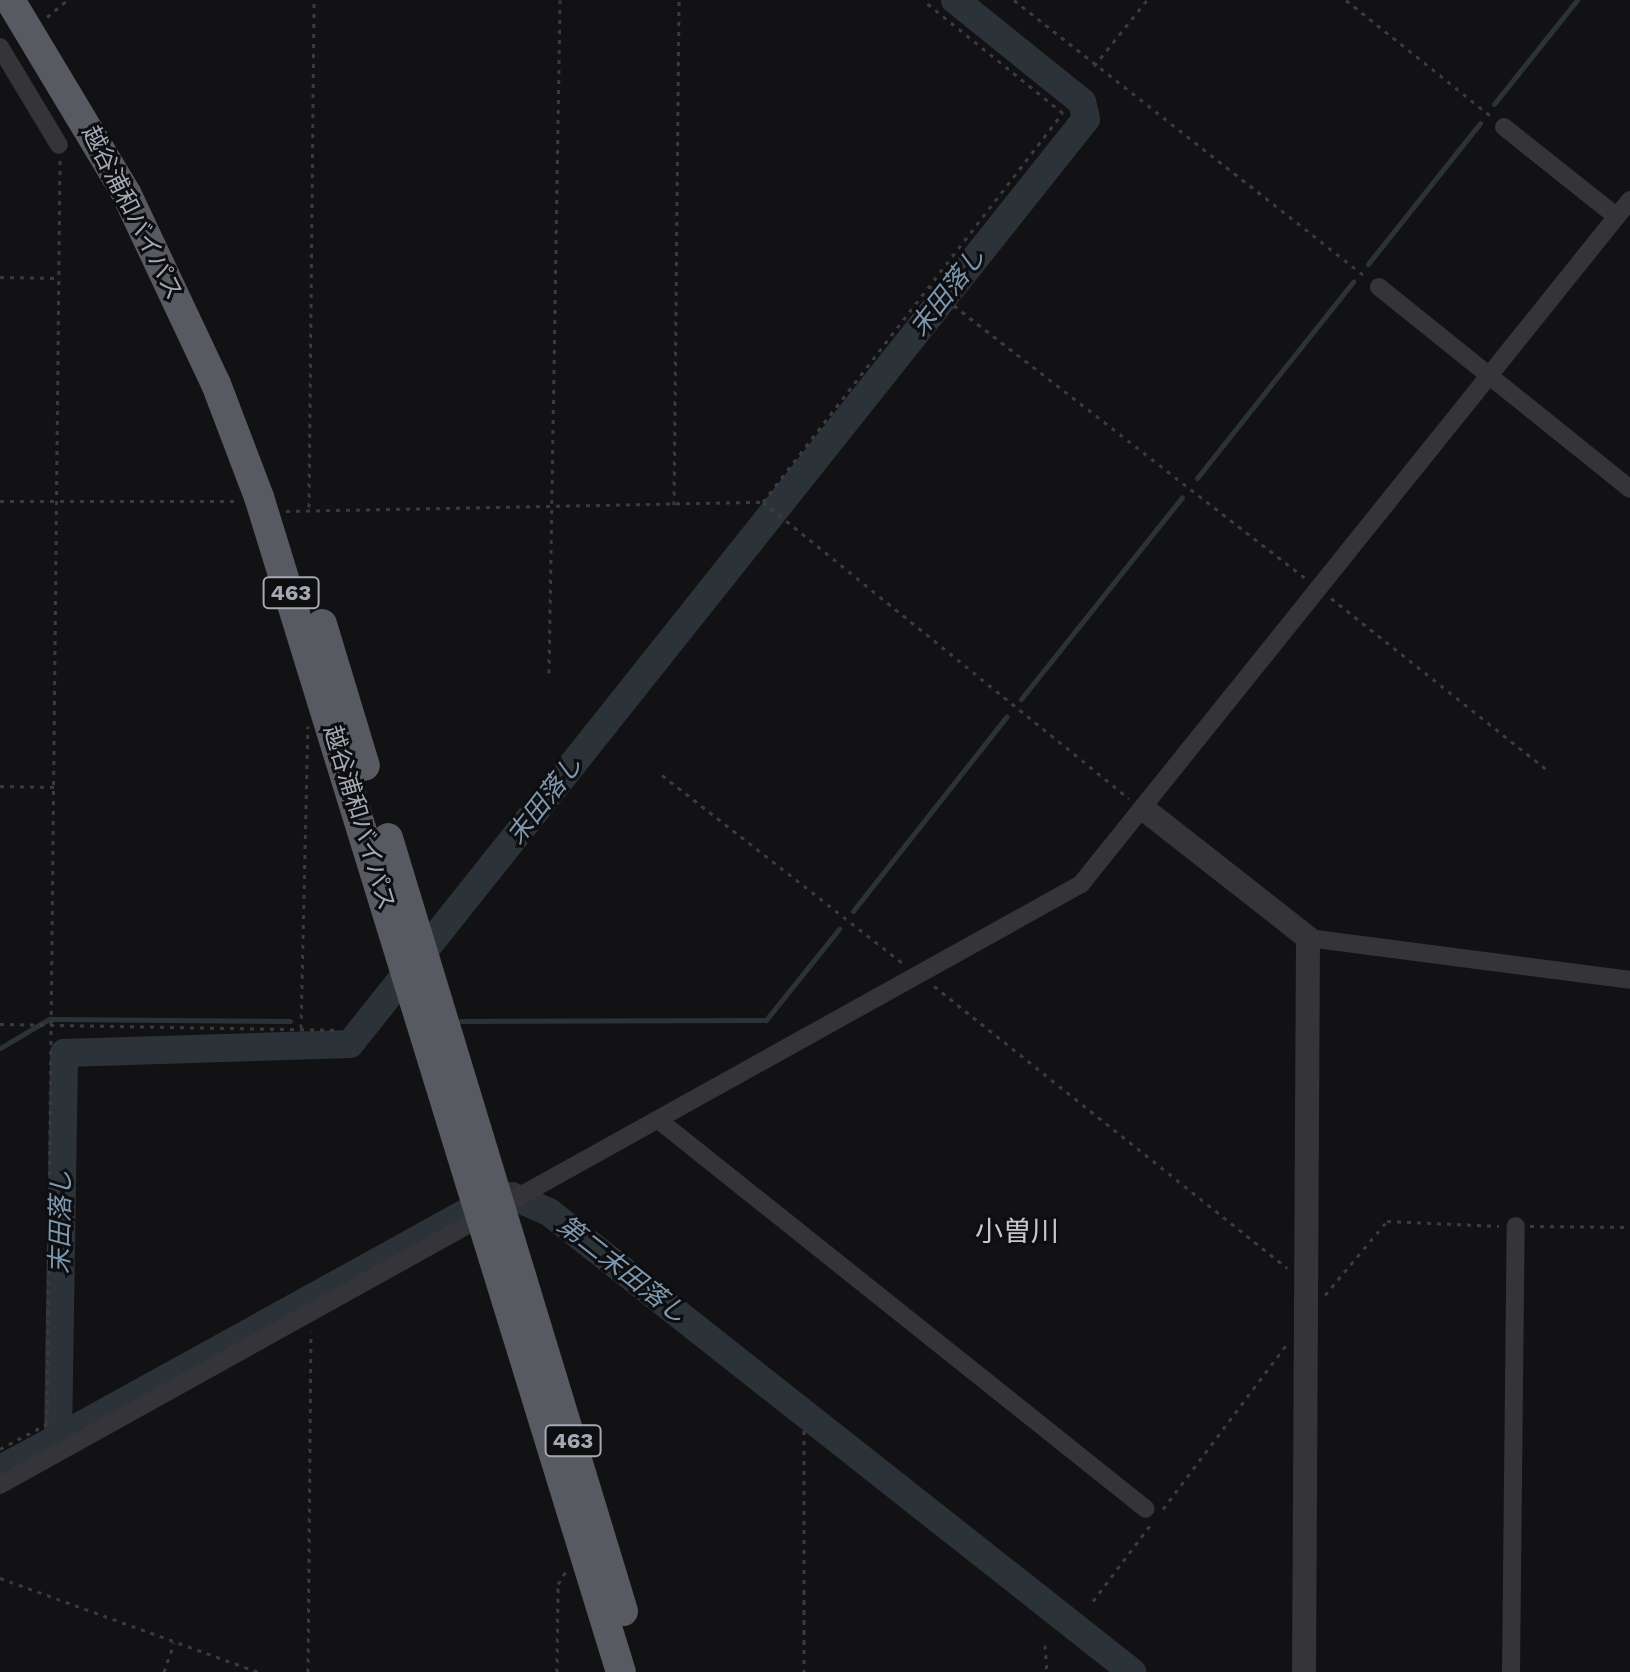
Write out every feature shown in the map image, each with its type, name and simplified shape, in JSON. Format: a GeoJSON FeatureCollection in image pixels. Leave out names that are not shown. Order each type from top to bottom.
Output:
{"type":"FeatureCollection","features":[{"type":"Feature","properties":{"kind":"highway","name":"越谷浦和バイパス"},"geometry":{"type":"LineString","coordinates":[[10,0],[126,193],[216,384],[259,497],[326,712],[494,1216],[641,1672]]}},
{"type":"Feature","properties":{"kind":"highway","name":"越谷浦和バイパス"},"geometry":{"type":"LineString","coordinates":[[49,6],[204,308],[297,509],[494,1216],[581,1548],[621,1672]]}},
{"type":"Feature","properties":{"kind":"street"},"geometry":{"type":"LineString","coordinates":[[0,47],[59,145]]}},
{"type":"Feature","properties":{"kind":"street"},"geometry":{"type":"LineString","coordinates":[[1504,127],[1617,217]]}},
{"type":"Feature","properties":{"kind":"street"},"geometry":{"type":"LineString","coordinates":[[0,1485],[494,1216],[1081,884],[1145,810],[1630,200]]}},
{"type":"Feature","properties":{"kind":"street"},"geometry":{"type":"LineString","coordinates":[[1379,287],[1630,489]]}},
{"type":"Feature","properties":{"kind":"street"},"geometry":{"type":"LineString","coordinates":[[1145,810],[1308,938],[1630,980]]}},
{"type":"Feature","properties":{"kind":"street"},"geometry":{"type":"LineString","coordinates":[[1304,1672],[1308,938]]}},
{"type":"Feature","properties":{"kind":"street"},"geometry":{"type":"LineString","coordinates":[[661,1122],[1146,1509]]}},
{"type":"Feature","properties":{"kind":"street"},"geometry":{"type":"LineString","coordinates":[[1511,1672],[1516,1226]]}},
{"type":"Feature","properties":{"kind":"path"},"geometry":{"type":"LineString","coordinates":[[314,0],[297,509],[551,508],[763,502],[1145,810]]}},
{"type":"Feature","properties":{"kind":"path"},"geometry":{"type":"LineString","coordinates":[[549,673],[560,0]]}},
{"type":"Feature","properties":{"kind":"path"},"geometry":{"type":"LineString","coordinates":[[674,505],[679,0]]}},
{"type":"Feature","properties":{"kind":"path"},"geometry":{"type":"LineString","coordinates":[[763,502],[1063,113],[923,0]]}},
{"type":"Feature","properties":{"kind":"path"},"geometry":{"type":"LineString","coordinates":[[1014,0],[1094,66],[1379,287]]}},
{"type":"Feature","properties":{"kind":"path"},"geometry":{"type":"LineString","coordinates":[[1094,66],[1147,0]]}},
{"type":"Feature","properties":{"kind":"path"},"geometry":{"type":"LineString","coordinates":[[1346,0],[1504,127]]}},
{"type":"Feature","properties":{"kind":"path"},"geometry":{"type":"LineString","coordinates":[[0,1449],[47,1424],[61,502],[59,145]]}},
{"type":"Feature","properties":{"kind":"path"},"geometry":{"type":"LineString","coordinates":[[0,277],[60,278]]}},
{"type":"Feature","properties":{"kind":"path"},"geometry":{"type":"LineString","coordinates":[[930,287],[1320,589],[1550,772]]}},
{"type":"Feature","properties":{"kind":"path"},"geometry":{"type":"LineString","coordinates":[[0,501],[259,497]]}},
{"type":"Feature","properties":{"kind":"path"},"geometry":{"type":"LineString","coordinates":[[301,1028],[304,728],[326,712]]}},
{"type":"Feature","properties":{"kind":"path"},"geometry":{"type":"LineString","coordinates":[[662,775],[1305,1283]]}},
{"type":"Feature","properties":{"kind":"path"},"geometry":{"type":"LineString","coordinates":[[0,786],[56,787]]}},
{"type":"Feature","properties":{"kind":"path"},"geometry":{"type":"LineString","coordinates":[[0,1024],[334,1030]]}},
{"type":"Feature","properties":{"kind":"path"},"geometry":{"type":"LineString","coordinates":[[1093,1601],[1305,1319],[1387,1221],[1630,1227]]}},
{"type":"Feature","properties":{"kind":"path"},"geometry":{"type":"LineString","coordinates":[[308,1672],[313,1315]]}},
{"type":"Feature","properties":{"kind":"path"},"geometry":{"type":"LineString","coordinates":[[804,1430],[804,1672]]}},
{"type":"Feature","properties":{"kind":"path"},"geometry":{"type":"LineString","coordinates":[[557,1672],[558,1584],[581,1548]]}},
{"type":"Feature","properties":{"kind":"path"},"geometry":{"type":"LineString","coordinates":[[0,1578],[258,1672]]}},
{"type":"Feature","properties":{"kind":"path"},"geometry":{"type":"LineString","coordinates":[[164,1672],[174,1643]]}},
{"type":"Feature","properties":{"kind":"path"},"geometry":{"type":"LineString","coordinates":[[1045,1645],[1047,1672]]}},
{"type":"Feature","properties":{"kind":"waterway","name":"末田落し"},"geometry":{"type":"LineString","coordinates":[[0,1469],[58,1438],[64,1053],[350,1044],[1086,119],[1082,102],[955,0]]}},
{"type":"Feature","properties":{"kind":"waterway"},"geometry":{"type":"LineString","coordinates":[[1494,104],[1577,0]]}},
{"type":"Feature","properties":{"kind":"waterway"},"geometry":{"type":"LineString","coordinates":[[1368,264],[1480,123]]}},
{"type":"Feature","properties":{"kind":"waterway"},"geometry":{"type":"LineString","coordinates":[[1197,478],[1353,282]]}},
{"type":"Feature","properties":{"kind":"waterway"},"geometry":{"type":"LineString","coordinates":[[1021,699],[1182,497]]}},
{"type":"Feature","properties":{"kind":"waterway"},"geometry":{"type":"LineString","coordinates":[[853,911],[1007,716]]}},
{"type":"Feature","properties":{"kind":"waterway"},"geometry":{"type":"LineString","coordinates":[[461,1021],[766,1020],[839,929]]}},
{"type":"Feature","properties":{"kind":"waterway"},"geometry":{"type":"LineString","coordinates":[[0,1048],[49,1019],[290,1021]]}},
{"type":"Feature","properties":{"kind":"waterway","name":"第二末田落し"},"geometry":{"type":"LineString","coordinates":[[58,1438],[495,1197],[512,1196],[549,1212],[1132,1672]]}},
{"type":"Feature","properties":{"kind":"district","name":"小曽川"},"geometry":{"type":"Point","coordinates":[1017,1232]}}]}
